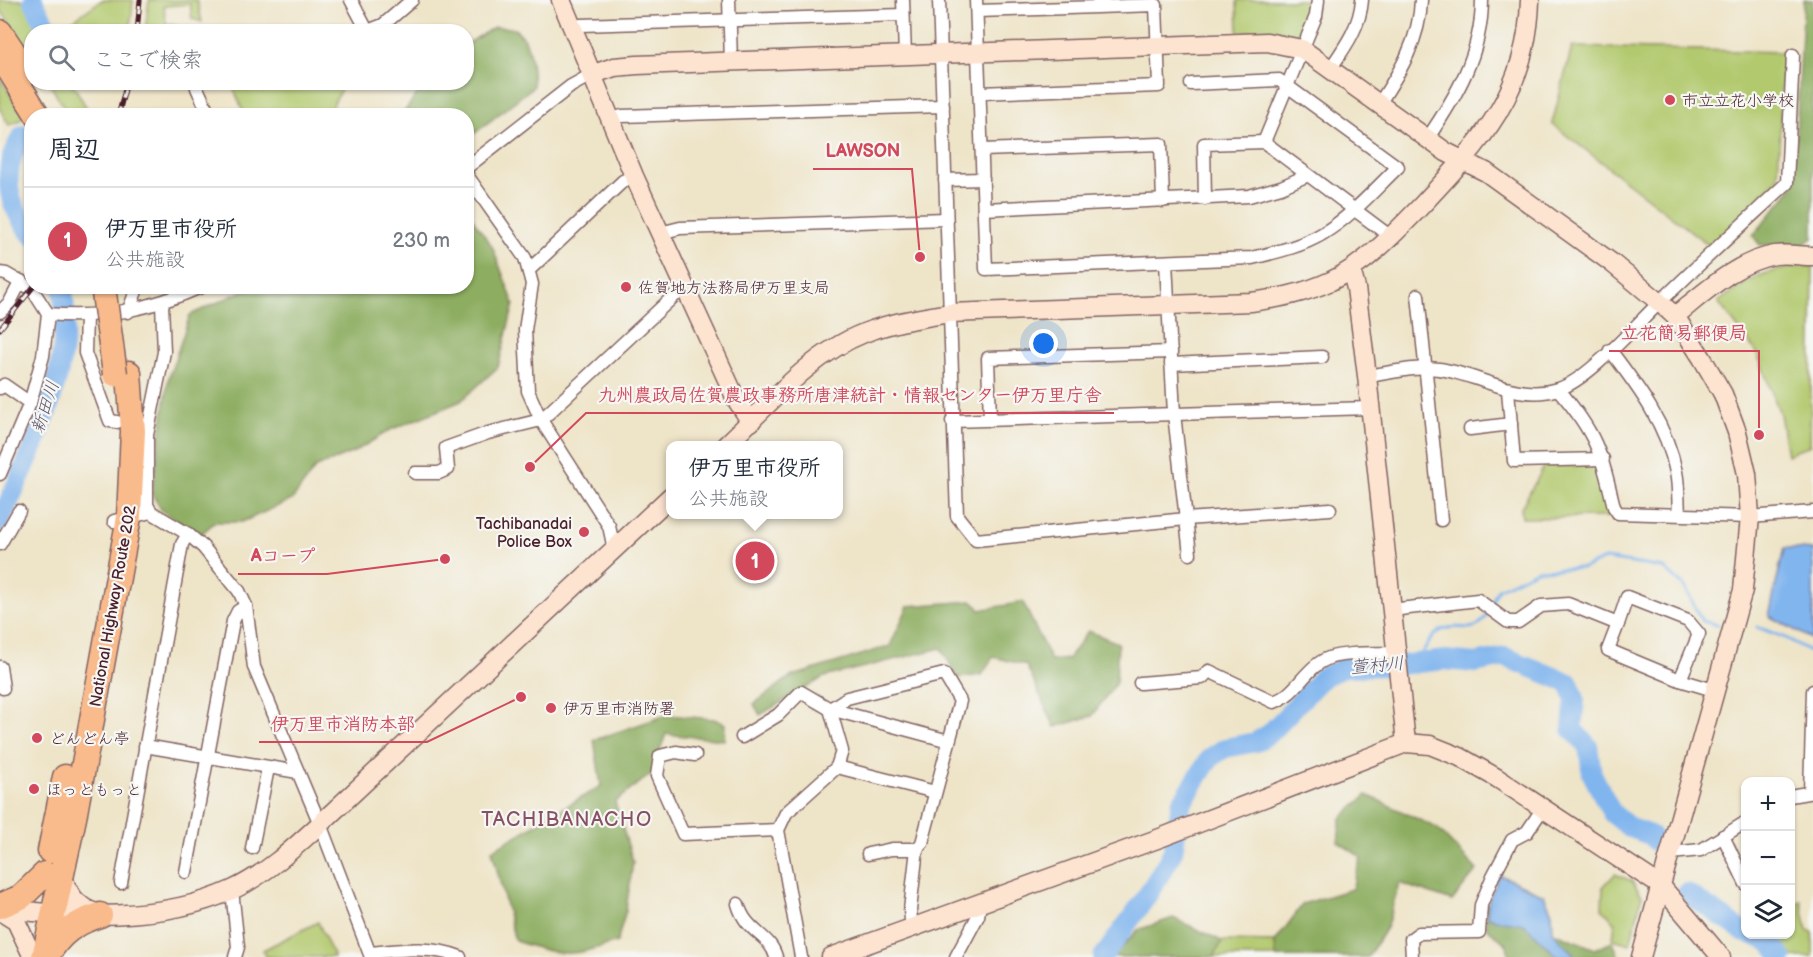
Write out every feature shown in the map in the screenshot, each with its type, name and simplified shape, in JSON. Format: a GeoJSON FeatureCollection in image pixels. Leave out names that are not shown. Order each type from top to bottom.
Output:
{"type":"FeatureCollection","features":[{"type":"Feature","properties":{"kind":"highway"},"geometry":{"type":"LineString","coordinates":[[0,32],[24,69]]}},
{"type":"Feature","properties":{"kind":"highway"},"geometry":{"type":"LineString","coordinates":[[0,55],[33,108]]}},
{"type":"Feature","properties":{"kind":"highway"},"geometry":{"type":"LineString","coordinates":[[37,90],[48,108]]}},
{"type":"Feature","properties":{"kind":"highway","name":"National Highway Route 202"},"geometry":{"type":"LineString","coordinates":[[38,956],[45,913],[131,517],[132,429],[105,294]]}},
{"type":"Feature","properties":{"kind":"highway","name":"National Highway Route 202"},"geometry":{"type":"LineString","coordinates":[[117,294],[122,373]]}},
{"type":"Feature","properties":{"kind":"highway"},"geometry":{"type":"LineString","coordinates":[[0,908],[21,897],[54,872]]}},
{"type":"Feature","properties":{"kind":"highway"},"geometry":{"type":"LineString","coordinates":[[38,956],[74,925],[100,915]]}},
{"type":"Feature","properties":{"kind":"street"},"geometry":{"type":"LineString","coordinates":[[351,0],[365,24]]}},
{"type":"Feature","properties":{"kind":"street"},"geometry":{"type":"LineString","coordinates":[[384,24],[412,0]]}},
{"type":"Feature","properties":{"kind":"street"},"geometry":{"type":"LineString","coordinates":[[561,0],[634,176],[736,399],[751,422]]}},
{"type":"Feature","properties":{"kind":"street"},"geometry":{"type":"LineString","coordinates":[[729,0],[731,61]]}},
{"type":"Feature","properties":{"kind":"street"},"geometry":{"type":"LineString","coordinates":[[903,0],[905,55]]}},
{"type":"Feature","properties":{"kind":"street"},"geometry":{"type":"LineString","coordinates":[[939,0],[957,516],[975,540],[1186,519],[1330,509]]}},
{"type":"Feature","properties":{"kind":"street"},"geometry":{"type":"LineString","coordinates":[[1264,142],[1316,16],[1318,0]]}},
{"type":"Feature","properties":{"kind":"street"},"geometry":{"type":"LineString","coordinates":[[1330,69],[1352,34],[1362,0]]}},
{"type":"Feature","properties":{"kind":"street"},"geometry":{"type":"LineString","coordinates":[[1379,104],[1399,74],[1413,43],[1420,0]]}},
{"type":"Feature","properties":{"kind":"street"},"geometry":{"type":"LineString","coordinates":[[1427,139],[1454,100],[1473,57],[1482,0]]}},
{"type":"Feature","properties":{"kind":"street"},"geometry":{"type":"LineString","coordinates":[[730,441],[819,359],[862,334],[902,320],[949,313],[1251,302],[1296,295],[1351,270],[1391,237],[1484,138],[1506,99],[1522,57],[1530,0]]}},
{"type":"Feature","properties":{"kind":"street"},"geometry":{"type":"LineString","coordinates":[[980,93],[1159,86],[1156,5],[977,6],[986,269],[1252,258],[1287,249],[1322,234],[1353,211],[1398,167],[1279,80],[1191,84]]}},
{"type":"Feature","properties":{"kind":"street"},"geometry":{"type":"LineString","coordinates":[[572,28],[580,25],[903,15]]}},
{"type":"Feature","properties":{"kind":"street"},"geometry":{"type":"LineString","coordinates":[[474,162],[571,86],[591,75],[614,68],[731,61],[1267,42],[1302,49],[1427,139],[1486,172],[1612,263],[1675,316],[1723,394],[1737,432],[1747,474],[1750,517],[1743,590],[1717,691],[1641,957]]}},
{"type":"Feature","properties":{"kind":"street"},"geometry":{"type":"LineString","coordinates":[[1367,376],[1425,368],[1441,369],[1508,390],[1558,389],[1574,381],[1611,350],[1787,183],[1793,56]]}},
{"type":"Feature","properties":{"kind":"street"},"geometry":{"type":"LineString","coordinates":[[198,90],[206,108]]}},
{"type":"Feature","properties":{"kind":"street"},"geometry":{"type":"LineString","coordinates":[[610,120],[622,116],[943,106]]}},
{"type":"Feature","properties":{"kind":"street"},"geometry":{"type":"LineString","coordinates":[[1205,199],[1204,144],[1264,142],[1306,176],[1391,237]]}},
{"type":"Feature","properties":{"kind":"street"},"geometry":{"type":"LineString","coordinates":[[982,150],[1161,144],[1163,201]]}},
{"type":"Feature","properties":{"kind":"street"},"geometry":{"type":"LineString","coordinates":[[529,270],[623,181],[634,176]]}},
{"type":"Feature","properties":{"kind":"street"},"geometry":{"type":"LineString","coordinates":[[984,209],[1249,196],[1281,187],[1306,176]]}},
{"type":"Feature","properties":{"kind":"street"},"geometry":{"type":"LineString","coordinates":[[945,180],[983,179]]}},
{"type":"Feature","properties":{"kind":"street"},"geometry":{"type":"LineString","coordinates":[[474,185],[525,258],[529,270],[532,284],[525,330],[528,391],[541,420],[609,526],[614,549]]}},
{"type":"Feature","properties":{"kind":"street"},"geometry":{"type":"LineString","coordinates":[[660,233],[680,228],[946,219]]}},
{"type":"Feature","properties":{"kind":"street"},"geometry":{"type":"LineString","coordinates":[[1675,316],[1746,264],[1775,255],[1813,256]]}},
{"type":"Feature","properties":{"kind":"street"},"geometry":{"type":"LineString","coordinates":[[1166,262],[1174,414],[1190,554]]}},
{"type":"Feature","properties":{"kind":"street"},"geometry":{"type":"LineString","coordinates":[[1351,270],[1356,288],[1367,376],[1406,743]]}},
{"type":"Feature","properties":{"kind":"street"},"geometry":{"type":"LineString","coordinates":[[0,273],[24,283]]}},
{"type":"Feature","properties":{"kind":"street"},"geometry":{"type":"LineString","coordinates":[[0,312],[10,302],[21,281]]}},
{"type":"Feature","properties":{"kind":"street"},"geometry":{"type":"LineString","coordinates":[[415,472],[439,473],[448,469],[446,448],[488,432],[541,420],[665,304],[686,289]]}},
{"type":"Feature","properties":{"kind":"street"},"geometry":{"type":"LineString","coordinates":[[0,474],[30,403],[43,356],[48,314],[35,294]]}},
{"type":"Feature","properties":{"kind":"street"},"geometry":{"type":"LineString","coordinates":[[128,312],[135,294]]}},
{"type":"Feature","properties":{"kind":"street"},"geometry":{"type":"LineString","coordinates":[[48,314],[81,316],[128,312],[162,304],[185,294]]}},
{"type":"Feature","properties":{"kind":"street"},"geometry":{"type":"LineString","coordinates":[[1418,295],[1441,520]]}},
{"type":"Feature","properties":{"kind":"street"},"geometry":{"type":"LineString","coordinates":[[81,316],[85,353],[110,422],[132,429],[164,352],[162,304]]}},
{"type":"Feature","properties":{"kind":"street"},"geometry":{"type":"LineString","coordinates":[[1611,350],[1644,395],[1665,436],[1676,473],[1679,514]]}},
{"type":"Feature","properties":{"kind":"street"},"geometry":{"type":"LineString","coordinates":[[990,420],[988,358],[1322,357]]}},
{"type":"Feature","properties":{"kind":"street"},"geometry":{"type":"LineString","coordinates":[[0,388],[4,384],[30,403]]}},
{"type":"Feature","properties":{"kind":"street"},"geometry":{"type":"LineString","coordinates":[[1558,389],[1596,439],[1614,507],[1618,513],[1750,517],[1813,512]]}},
{"type":"Feature","properties":{"kind":"street"},"geometry":{"type":"LineString","coordinates":[[1508,390],[1514,460],[1603,459]]}},
{"type":"Feature","properties":{"kind":"street"},"geometry":{"type":"LineString","coordinates":[[952,421],[1370,408]]}},
{"type":"Feature","properties":{"kind":"street"},"geometry":{"type":"LineString","coordinates":[[1470,429],[1511,424]]}},
{"type":"Feature","properties":{"kind":"street"},"geometry":{"type":"LineString","coordinates":[[0,908],[45,913],[131,915],[188,904],[232,890],[285,855],[320,824],[666,501]]}},
{"type":"Feature","properties":{"kind":"street"},"geometry":{"type":"LineString","coordinates":[[0,544],[19,511]]}},
{"type":"Feature","properties":{"kind":"street"},"geometry":{"type":"LineString","coordinates":[[131,517],[188,534],[203,547],[239,591],[246,606],[254,667],[320,824],[370,955],[407,949],[446,951],[459,957]]}},
{"type":"Feature","properties":{"kind":"street"},"geometry":{"type":"LineString","coordinates":[[121,883],[182,544],[188,534]]}},
{"type":"Feature","properties":{"kind":"street"},"geometry":{"type":"LineString","coordinates":[[1680,680],[1699,634],[1688,621],[1627,597],[1608,651],[1680,680],[1717,691]]}},
{"type":"Feature","properties":{"kind":"street"},"geometry":{"type":"LineString","coordinates":[[1391,610],[1478,600],[1508,622],[1518,622],[1540,606],[1568,604],[1618,624]]}},
{"type":"Feature","properties":{"kind":"street"},"geometry":{"type":"LineString","coordinates":[[186,872],[233,621],[238,611],[246,606]]}},
{"type":"Feature","properties":{"kind":"street"},"geometry":{"type":"LineString","coordinates":[[1140,683],[1202,678],[1209,671],[1274,702],[1283,699],[1309,672],[1329,658],[1396,652]]}},
{"type":"Feature","properties":{"kind":"street"},"geometry":{"type":"LineString","coordinates":[[0,667],[3,688]]}},
{"type":"Feature","properties":{"kind":"street"},"geometry":{"type":"LineString","coordinates":[[830,709],[847,698],[944,674],[960,701],[922,843],[917,849],[910,910],[912,929]]}},
{"type":"Feature","properties":{"kind":"street"},"geometry":{"type":"LineString","coordinates":[[1795,795],[1812,792],[1813,691]]}},
{"type":"Feature","properties":{"kind":"street"},"geometry":{"type":"LineString","coordinates":[[742,737],[778,715],[801,692],[830,709],[949,741]]}},
{"type":"Feature","properties":{"kind":"street"},"geometry":{"type":"LineString","coordinates":[[801,957],[778,830],[786,813],[837,767],[842,751],[830,709]]}},
{"type":"Feature","properties":{"kind":"street"},"geometry":{"type":"LineString","coordinates":[[831,957],[980,904],[1406,743],[1430,745],[1497,778],[1661,886],[1721,957]]}},
{"type":"Feature","properties":{"kind":"street"},"geometry":{"type":"LineString","coordinates":[[145,746],[298,772]]}},
{"type":"Feature","properties":{"kind":"street"},"geometry":{"type":"LineString","coordinates":[[695,755],[676,752],[660,756],[657,776],[683,834],[778,830]]}},
{"type":"Feature","properties":{"kind":"street"},"geometry":{"type":"LineString","coordinates":[[837,767],[935,792]]}},
{"type":"Feature","properties":{"kind":"street"},"geometry":{"type":"LineString","coordinates":[[252,848],[268,768]]}},
{"type":"Feature","properties":{"kind":"street"},"geometry":{"type":"LineString","coordinates":[[1412,957],[1411,939],[1419,933],[1479,932],[1481,905],[1493,876],[1512,840],[1527,832],[1543,808]]}},
{"type":"Feature","properties":{"kind":"street"},"geometry":{"type":"LineString","coordinates":[[1671,853],[1701,850],[1741,825]]}},
{"type":"Feature","properties":{"kind":"street"},"geometry":{"type":"LineString","coordinates":[[1723,836],[1741,874]]}},
{"type":"Feature","properties":{"kind":"street"},"geometry":{"type":"LineString","coordinates":[[868,854],[892,849],[917,849]]}},
{"type":"Feature","properties":{"kind":"street"},"geometry":{"type":"LineString","coordinates":[[54,872],[75,900],[100,915]]}},
{"type":"Feature","properties":{"kind":"street"},"geometry":{"type":"LineString","coordinates":[[232,890],[238,947],[235,957]]}},
{"type":"Feature","properties":{"kind":"street"},"geometry":{"type":"LineString","coordinates":[[738,904],[742,919],[774,948],[776,957]]}},
{"type":"Feature","properties":{"kind":"street"},"geometry":{"type":"LineString","coordinates":[[956,957],[978,916],[980,904]]}},
{"type":"Feature","properties":{"kind":"street"},"geometry":{"type":"LineString","coordinates":[[0,908],[16,921],[38,956]]}},
{"type":"Feature","properties":{"kind":"green space"},"geometry":{"type":"Polygon","coordinates":[[[0,0],[25,0],[39,24],[24,24],[24,45],[0,9],[0,0]]]}},
{"type":"Feature","properties":{"kind":"green space"},"geometry":{"type":"Polygon","coordinates":[[[102,0],[133,0],[131,24],[67,24],[102,0]]]}},
{"type":"Feature","properties":{"kind":"green space"},"geometry":{"type":"Polygon","coordinates":[[[149,0],[197,0],[202,22],[192,19],[190,4],[164,6],[166,23],[170,24],[146,24],[149,0]]]}},
{"type":"Feature","properties":{"kind":"green space"},"geometry":{"type":"Polygon","coordinates":[[[1237,0],[1308,0],[1298,35],[1273,31],[1238,32],[1237,0]]]}},
{"type":"Feature","properties":{"kind":"green space"},"geometry":{"type":"Polygon","coordinates":[[[1804,0],[1813,0],[1813,238],[1804,244],[1760,245],[1753,236],[1793,187],[1804,0]]]}},
{"type":"Feature","properties":{"kind":"green space"},"geometry":{"type":"Polygon","coordinates":[[[494,27],[507,27],[520,33],[530,55],[533,87],[474,133],[474,108],[407,108],[420,90],[474,90],[474,40],[494,27]]]}},
{"type":"Feature","properties":{"kind":"green space","name":"市立立花小学校"},"geometry":{"type":"Polygon","coordinates":[[[1572,47],[1783,52],[1778,179],[1710,246],[1552,124],[1572,47]]]}},
{"type":"Feature","properties":{"kind":"green space"},"geometry":{"type":"Polygon","coordinates":[[[0,78],[24,118],[9,125],[0,109],[0,78]]]}},
{"type":"Feature","properties":{"kind":"green space"},"geometry":{"type":"Polygon","coordinates":[[[53,90],[76,90],[87,108],[65,108],[53,90]]]}},
{"type":"Feature","properties":{"kind":"green space"},"geometry":{"type":"Polygon","coordinates":[[[234,90],[340,90],[332,108],[242,108],[234,90]]]}},
{"type":"Feature","properties":{"kind":"green space"},"geometry":{"type":"Polygon","coordinates":[[[474,221],[492,246],[514,304],[498,367],[461,401],[390,430],[354,452],[316,467],[292,500],[242,522],[215,522],[200,535],[162,511],[152,494],[168,380],[190,315],[236,294],[474,294],[474,221]]]}},
{"type":"Feature","properties":{"kind":"green space"},"geometry":{"type":"Polygon","coordinates":[[[1813,266],[1810,445],[1787,455],[1780,414],[1757,353],[1718,302],[1752,280],[1772,271],[1813,266]]]}},
{"type":"Feature","properties":{"kind":"green space"},"geometry":{"type":"Polygon","coordinates":[[[1600,464],[1608,517],[1522,518],[1521,508],[1545,465],[1600,464]]]}},
{"type":"Feature","properties":{"kind":"green space"},"geometry":{"type":"Polygon","coordinates":[[[973,601],[980,610],[1023,602],[1051,661],[1068,659],[1088,631],[1118,643],[1116,683],[1092,716],[1055,727],[1026,665],[993,657],[982,675],[958,678],[941,648],[824,677],[760,715],[754,704],[790,677],[890,646],[908,606],[973,601]]]}},
{"type":"Feature","properties":{"kind":"green space"},"geometry":{"type":"Polygon","coordinates":[[[667,715],[714,719],[725,724],[724,740],[666,734],[651,774],[615,802],[633,862],[626,910],[617,942],[566,953],[545,950],[515,941],[492,850],[601,786],[594,740],[667,715]]]}},
{"type":"Feature","properties":{"kind":"green space"},"geometry":{"type":"Polygon","coordinates":[[[1367,795],[1437,828],[1477,870],[1452,901],[1399,883],[1387,926],[1368,957],[1276,957],[1275,942],[1303,904],[1352,889],[1361,857],[1338,842],[1341,818],[1367,795]]]}},
{"type":"Feature","properties":{"kind":"green space"},"geometry":{"type":"Polygon","coordinates":[[[1615,874],[1632,881],[1642,896],[1630,944],[1613,939],[1615,922],[1602,909],[1603,887],[1615,874]]]}},
{"type":"Feature","properties":{"kind":"green space"},"geometry":{"type":"Polygon","coordinates":[[[1801,900],[1807,930],[1813,932],[1813,957],[1786,957],[1773,941],[1775,939],[1795,939],[1795,905],[1801,900]]]}},
{"type":"Feature","properties":{"kind":"green space"},"geometry":{"type":"Polygon","coordinates":[[[1485,904],[1595,949],[1613,942],[1619,957],[1509,957],[1507,945],[1487,928],[1485,904]]]}},
{"type":"Feature","properties":{"kind":"green space"},"geometry":{"type":"Polygon","coordinates":[[[1173,918],[1222,941],[1214,957],[1113,957],[1138,930],[1173,918]]]}},
{"type":"Feature","properties":{"kind":"green space"},"geometry":{"type":"Polygon","coordinates":[[[318,922],[334,957],[265,957],[263,950],[318,922]]]}},
{"type":"Feature","properties":{"kind":"green space"},"geometry":{"type":"Polygon","coordinates":[[[1222,941],[1275,942],[1276,957],[1214,957],[1222,941]]]}},
{"type":"Feature","properties":{"kind":"water"},"geometry":{"type":"Polygon","coordinates":[[[1784,548],[1813,550],[1813,640],[1769,616],[1784,548]]]}},
{"type":"Feature","properties":{"kind":"water"},"geometry":{"type":"Polygon","coordinates":[[[1500,875],[1544,895],[1552,913],[1553,932],[1576,957],[1558,957],[1524,924],[1495,920],[1487,916],[1489,899],[1500,875]]]}},
{"type":"Feature","properties":{"kind":"waterway","name":"新田川"},"geometry":{"type":"LineString","coordinates":[[33,0],[45,24]]}},
{"type":"Feature","properties":{"kind":"waterway","name":"新田川"},"geometry":{"type":"LineString","coordinates":[[23,135],[11,161],[9,186],[16,211],[24,224]]}},
{"type":"Feature","properties":{"kind":"waterway","name":"新田川"},"geometry":{"type":"LineString","coordinates":[[0,521],[49,407],[63,347],[65,316],[63,294]]}},
{"type":"Feature","properties":{"kind":"waterway"},"geometry":{"type":"LineString","coordinates":[[1490,606],[1498,589],[1537,570],[1583,568],[1605,559],[1664,568],[1685,587],[1702,621],[1718,625]]}},
{"type":"Feature","properties":{"kind":"waterway"},"geometry":{"type":"LineString","coordinates":[[1416,662],[1439,631],[1451,627],[1474,627],[1483,620],[1488,612]]}},
{"type":"Feature","properties":{"kind":"waterway"},"geometry":{"type":"LineString","coordinates":[[1757,627],[1786,638],[1813,653]]}},
{"type":"Feature","properties":{"kind":"waterway","name":"萱村川"},"geometry":{"type":"LineString","coordinates":[[1103,957],[1145,899],[1168,861],[1173,851],[1181,804],[1210,758],[1225,748],[1256,742],[1270,733],[1323,677],[1345,667],[1388,666],[1446,660],[1475,663],[1505,657],[1569,683],[1575,699],[1572,729],[1588,746],[1592,774],[1612,813],[1630,828],[1650,835],[1656,842]]}},
{"type":"Feature","properties":{"kind":"waterway","name":"萱村川"},"geometry":{"type":"LineString","coordinates":[[1687,893],[1741,930]]}},
{"type":"Feature","properties":{"kind":"waterway","name":"萱村川"},"geometry":{"type":"LineString","coordinates":[[1762,939],[1770,942],[1782,957]]}},
{"type":"Feature","properties":{"kind":"railway"},"geometry":{"type":"LineString","coordinates":[[138,24],[140,0]]}},
{"type":"Feature","properties":{"kind":"railway"},"geometry":{"type":"LineString","coordinates":[[120,108],[125,90]]}},
{"type":"Feature","properties":{"kind":"railway"},"geometry":{"type":"LineString","coordinates":[[0,329],[28,294]]}},
{"type":"Feature","properties":{"kind":"place","name":"市立立花小学校"},"geometry":{"type":"Point","coordinates":[1670,100]}},
{"type":"Feature","properties":{"kind":"place","name":"LAWSON"},"geometry":{"type":"Point","coordinates":[920,257]}},
{"type":"Feature","properties":{"kind":"place","name":"佐賀地方法務局伊万里支局"},"geometry":{"type":"Point","coordinates":[626,287]}},
{"type":"Feature","properties":{"kind":"place","name":"立花簡易郵便局"},"geometry":{"type":"Point","coordinates":[1759,435]}},
{"type":"Feature","properties":{"kind":"place","name":"九州農政局佐賀農政事務所唐津統計・情報センター伊万里庁舎"},"geometry":{"type":"Point","coordinates":[530,467]}},
{"type":"Feature","properties":{"kind":"place","name":"Tachibanadai Police Box"},"geometry":{"type":"Point","coordinates":[584,532]}},
{"type":"Feature","properties":{"kind":"place","name":"Aコープ"},"geometry":{"type":"Point","coordinates":[445,559]}},
{"type":"Feature","properties":{"kind":"place","name":"伊万里市役所"},"geometry":{"type":"Point","coordinates":[755,561]}},
{"type":"Feature","properties":{"kind":"place","name":"伊万里市消防本部"},"geometry":{"type":"Point","coordinates":[521,697]}},
{"type":"Feature","properties":{"kind":"place","name":"伊万里市消防署"},"geometry":{"type":"Point","coordinates":[551,708]}},
{"type":"Feature","properties":{"kind":"place","name":"どんどん亭"},"geometry":{"type":"Point","coordinates":[37,738]}},
{"type":"Feature","properties":{"kind":"place","name":"ほっともっと"},"geometry":{"type":"Point","coordinates":[34,789]}},
{"type":"Feature","properties":{"kind":"district","name":"TACHIBANACHO"},"geometry":{"type":"Point","coordinates":[567,819]}}]}
